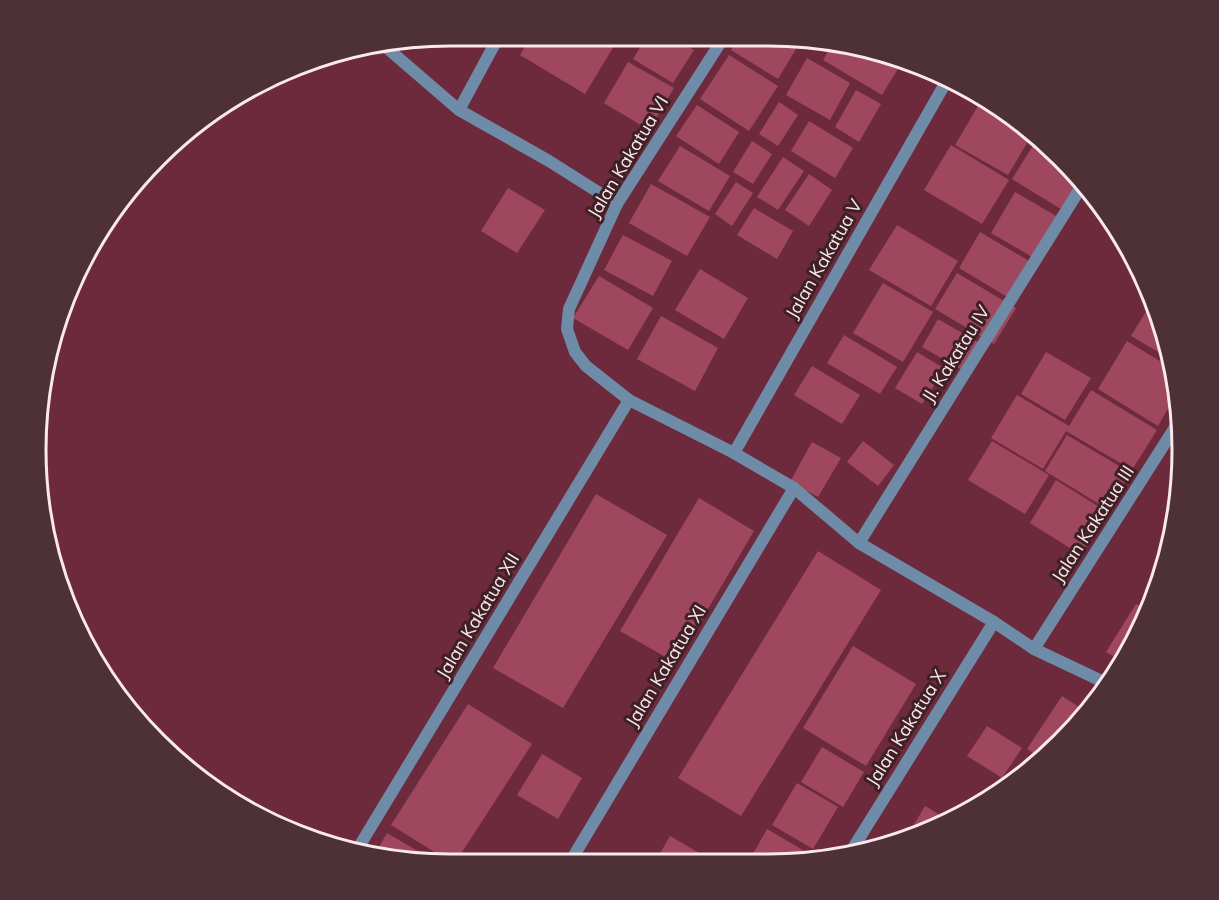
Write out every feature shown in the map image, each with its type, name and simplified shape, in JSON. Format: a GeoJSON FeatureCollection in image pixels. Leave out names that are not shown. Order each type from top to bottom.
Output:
{"type":"FeatureCollection","features":[{"type":"Feature","properties":{"kind":"street"},"geometry":{"type":"LineString","coordinates":[[459,110],[494,46]]}},
{"type":"Feature","properties":{"kind":"street","name":"Jalan Kakatua VI"},"geometry":{"type":"LineString","coordinates":[[629,400],[586,366],[575,352],[567,329],[569,309],[617,204],[718,46]]}},
{"type":"Feature","properties":{"kind":"street"},"geometry":{"type":"LineString","coordinates":[[390,51],[459,110],[549,161],[617,204]]}},
{"type":"Feature","properties":{"kind":"street","name":"Jalan Kakatua V"},"geometry":{"type":"LineString","coordinates":[[734,453],[943,86]]}},
{"type":"Feature","properties":{"kind":"street","name":"Jl. Kakatau IV"},"geometry":{"type":"LineString","coordinates":[[859,543],[1078,191]]}},
{"type":"Feature","properties":{"kind":"street"},"geometry":{"type":"LineString","coordinates":[[629,400],[734,453],[794,488],[859,543],[994,622],[1034,649],[1100,680]]}},
{"type":"Feature","properties":{"kind":"street","name":"Jalan Kakatua XII"},"geometry":{"type":"LineString","coordinates":[[361,844],[629,400]]}},
{"type":"Feature","properties":{"kind":"street","name":"Jalan Kakatua III"},"geometry":{"type":"LineString","coordinates":[[1034,649],[1172,432]]}},
{"type":"Feature","properties":{"kind":"street","name":"Jalan Kakatua XI"},"geometry":{"type":"LineString","coordinates":[[575,854],[794,488]]}},
{"type":"Feature","properties":{"kind":"street","name":"Jalan Kakatua X"},"geometry":{"type":"LineString","coordinates":[[855,844],[994,622]]}},
{"type":"Feature","properties":{"kind":"building"},"geometry":{"type":"Polygon","coordinates":[[[525,46],[614,46],[585,94],[520,55],[525,46]]]}},
{"type":"Feature","properties":{"kind":"building"},"geometry":{"type":"Polygon","coordinates":[[[641,46],[687,46],[694,50],[673,83],[633,59],[641,46]]]}},
{"type":"Feature","properties":{"kind":"building"},"geometry":{"type":"Polygon","coordinates":[[[733,46],[797,47],[778,79],[731,50],[733,46]]]}},
{"type":"Feature","properties":{"kind":"building"},"geometry":{"type":"Polygon","coordinates":[[[828,51],[898,68],[882,95],[823,60],[828,51]]]}},
{"type":"Feature","properties":{"kind":"building"},"geometry":{"type":"Polygon","coordinates":[[[729,55],[778,86],[749,131],[700,99],[729,55]]]}},
{"type":"Feature","properties":{"kind":"building"},"geometry":{"type":"Polygon","coordinates":[[[807,58],[850,83],[830,120],[786,95],[807,58]]]}},
{"type":"Feature","properties":{"kind":"building"},"geometry":{"type":"Polygon","coordinates":[[[628,62],[674,88],[649,130],[604,103],[628,62]]]}},
{"type":"Feature","properties":{"kind":"building"},"geometry":{"type":"Polygon","coordinates":[[[856,90],[881,104],[859,142],[835,127],[856,90]]]}},
{"type":"Feature","properties":{"kind":"building"},"geometry":{"type":"Polygon","coordinates":[[[779,102],[798,115],[778,146],[759,134],[779,102]]]}},
{"type":"Feature","properties":{"kind":"building"},"geometry":{"type":"Polygon","coordinates":[[[697,105],[739,132],[719,164],[676,136],[697,105]]]}},
{"type":"Feature","properties":{"kind":"building"},"geometry":{"type":"Polygon","coordinates":[[[978,106],[1028,141],[1008,175],[955,145],[978,106]]]}},
{"type":"Feature","properties":{"kind":"building"},"geometry":{"type":"Polygon","coordinates":[[[809,121],[853,148],[835,178],[791,151],[809,121]]]}},
{"type":"Feature","properties":{"kind":"building"},"geometry":{"type":"Polygon","coordinates":[[[752,141],[772,154],[753,184],[733,172],[752,141]]]}},
{"type":"Feature","properties":{"kind":"building"},"geometry":{"type":"Polygon","coordinates":[[[951,145],[1009,180],[982,224],[924,190],[951,145]]]}},
{"type":"Feature","properties":{"kind":"building"},"geometry":{"type":"Polygon","coordinates":[[[1033,145],[1080,194],[1069,214],[1012,179],[1033,145]]]}},
{"type":"Feature","properties":{"kind":"building"},"geometry":{"type":"Polygon","coordinates":[[[680,146],[730,176],[709,211],[658,181],[680,146]]]}},
{"type":"Feature","properties":{"kind":"building"},"geometry":{"type":"Polygon","coordinates":[[[783,157],[804,171],[778,210],[757,197],[783,157]]]}},
{"type":"Feature","properties":{"kind":"building"},"geometry":{"type":"Polygon","coordinates":[[[809,174],[832,190],[809,226],[785,210],[809,174]]]}},
{"type":"Feature","properties":{"kind":"building"},"geometry":{"type":"Polygon","coordinates":[[[736,182],[753,193],[732,226],[715,214],[736,182]]]}},
{"type":"Feature","properties":{"kind":"building"},"geometry":{"type":"Polygon","coordinates":[[[651,184],[710,217],[687,256],[629,223],[651,184]]]}},
{"type":"Feature","properties":{"kind":"building"},"geometry":{"type":"Polygon","coordinates":[[[508,188],[545,210],[517,253],[481,231],[508,188]]]}},
{"type":"Feature","properties":{"kind":"building"},"geometry":{"type":"Polygon","coordinates":[[[1015,192],[1063,220],[1039,261],[991,233],[1015,192]]]}},
{"type":"Feature","properties":{"kind":"building"},"geometry":{"type":"Polygon","coordinates":[[[754,208],[793,231],[777,259],[737,235],[754,208]]]}},
{"type":"Feature","properties":{"kind":"building"},"geometry":{"type":"Polygon","coordinates":[[[897,225],[958,261],[931,306],[869,270],[897,225]]]}},
{"type":"Feature","properties":{"kind":"building"},"geometry":{"type":"Polygon","coordinates":[[[980,232],[1036,265],[1014,301],[959,268],[980,232]]]}},
{"type":"Feature","properties":{"kind":"building"},"geometry":{"type":"Polygon","coordinates":[[[623,235],[672,261],[653,296],[604,270],[623,235]]]}},
{"type":"Feature","properties":{"kind":"building"},"geometry":{"type":"Polygon","coordinates":[[[700,269],[748,298],[724,339],[675,310],[700,269]]]}},
{"type":"Feature","properties":{"kind":"building"},"geometry":{"type":"Polygon","coordinates":[[[957,273],[1016,308],[994,344],[935,309],[957,273]]]}},
{"type":"Feature","properties":{"kind":"building"},"geometry":{"type":"Polygon","coordinates":[[[599,276],[653,308],[628,350],[573,318],[599,276]]]}},
{"type":"Feature","properties":{"kind":"building"},"geometry":{"type":"Polygon","coordinates":[[[883,283],[933,312],[903,362],[853,333],[883,283]]]}},
{"type":"Feature","properties":{"kind":"building"},"geometry":{"type":"Polygon","coordinates":[[[1147,310],[1161,353],[1131,336],[1147,310]]]}},
{"type":"Feature","properties":{"kind":"building"},"geometry":{"type":"Polygon","coordinates":[[[661,316],[718,348],[695,391],[637,359],[661,316]]]}},
{"type":"Feature","properties":{"kind":"building"},"geometry":{"type":"Polygon","coordinates":[[[938,319],[978,342],[962,370],[922,347],[938,319]]]}},
{"type":"Feature","properties":{"kind":"building"},"geometry":{"type":"Polygon","coordinates":[[[844,335],[897,367],[880,394],[827,363],[844,335]]]}},
{"type":"Feature","properties":{"kind":"building"},"geometry":{"type":"Polygon","coordinates":[[[1127,341],[1163,363],[1170,405],[1158,426],[1098,389],[1127,341]]]}},
{"type":"Feature","properties":{"kind":"building"},"geometry":{"type":"Polygon","coordinates":[[[917,352],[945,369],[922,404],[895,388],[917,352]]]}},
{"type":"Feature","properties":{"kind":"building"},"geometry":{"type":"Polygon","coordinates":[[[1046,352],[1091,378],[1065,420],[1021,394],[1046,352]]]}},
{"type":"Feature","properties":{"kind":"building"},"geometry":{"type":"Polygon","coordinates":[[[812,366],[860,395],[842,424],[794,395],[812,366]]]}},
{"type":"Feature","properties":{"kind":"building"},"geometry":{"type":"Polygon","coordinates":[[[1091,390],[1157,430],[1132,470],[1066,431],[1043,469],[991,438],[1017,395],[1069,426],[1091,390]]]}},
{"type":"Feature","properties":{"kind":"building"},"geometry":{"type":"Polygon","coordinates":[[[1067,435],[1131,473],[1109,510],[1045,471],[1067,435]]]}},
{"type":"Feature","properties":{"kind":"building"},"geometry":{"type":"Polygon","coordinates":[[[863,441],[894,465],[878,486],[847,462],[863,441]]]}},
{"type":"Feature","properties":{"kind":"building"},"geometry":{"type":"Polygon","coordinates":[[[992,441],[1049,475],[1025,514],[968,480],[992,441]]]}},
{"type":"Feature","properties":{"kind":"building"},"geometry":{"type":"Polygon","coordinates":[[[812,442],[841,458],[818,497],[790,482],[812,442]]]}},
{"type":"Feature","properties":{"kind":"building"},"geometry":{"type":"Polygon","coordinates":[[[1056,480],[1107,512],[1081,555],[1030,523],[1056,480]]]}},
{"type":"Feature","properties":{"kind":"building"},"geometry":{"type":"Polygon","coordinates":[[[596,494],[667,535],[563,708],[493,668],[596,494]]]}},
{"type":"Feature","properties":{"kind":"building"},"geometry":{"type":"Polygon","coordinates":[[[699,498],[754,531],[676,663],[620,631],[699,498]]]}},
{"type":"Feature","properties":{"kind":"building"},"geometry":{"type":"Polygon","coordinates":[[[818,551],[881,590],[741,816],[678,778],[818,551]]]}},
{"type":"Feature","properties":{"kind":"building"},"geometry":{"type":"Polygon","coordinates":[[[1136,604],[1141,607],[1115,657],[1106,652],[1136,604]]]}},
{"type":"Feature","properties":{"kind":"building"},"geometry":{"type":"Polygon","coordinates":[[[853,646],[916,684],[866,766],[803,728],[853,646]]]}},
{"type":"Feature","properties":{"kind":"building"},"geometry":{"type":"Polygon","coordinates":[[[1062,696],[1079,707],[1034,754],[1027,749],[1062,696]]]}},
{"type":"Feature","properties":{"kind":"building"},"geometry":{"type":"Polygon","coordinates":[[[468,704],[532,744],[461,854],[437,853],[391,825],[468,704]]]}},
{"type":"Feature","properties":{"kind":"building"},"geometry":{"type":"Polygon","coordinates":[[[987,726],[1022,748],[1002,778],[967,756],[987,726]]]}},
{"type":"Feature","properties":{"kind":"building"},"geometry":{"type":"Polygon","coordinates":[[[822,747],[864,772],[843,807],[801,782],[822,747]]]}},
{"type":"Feature","properties":{"kind":"building"},"geometry":{"type":"Polygon","coordinates":[[[542,754],[582,778],[558,819],[517,795],[542,754]]]}},
{"type":"Feature","properties":{"kind":"building"},"geometry":{"type":"Polygon","coordinates":[[[797,783],[838,807],[813,849],[772,825],[797,783]]]}},
{"type":"Feature","properties":{"kind":"building"},"geometry":{"type":"Polygon","coordinates":[[[925,806],[940,815],[923,823],[913,827],[925,806]]]}},
{"type":"Feature","properties":{"kind":"building"},"geometry":{"type":"Polygon","coordinates":[[[767,829],[806,852],[795,853],[753,854],[767,829]]]}},
{"type":"Feature","properties":{"kind":"building"},"geometry":{"type":"Polygon","coordinates":[[[387,833],[420,853],[397,850],[379,847],[387,833]]]}},
{"type":"Feature","properties":{"kind":"building"},"geometry":{"type":"Polygon","coordinates":[[[670,836],[701,854],[660,854],[670,836]]]}}]}
